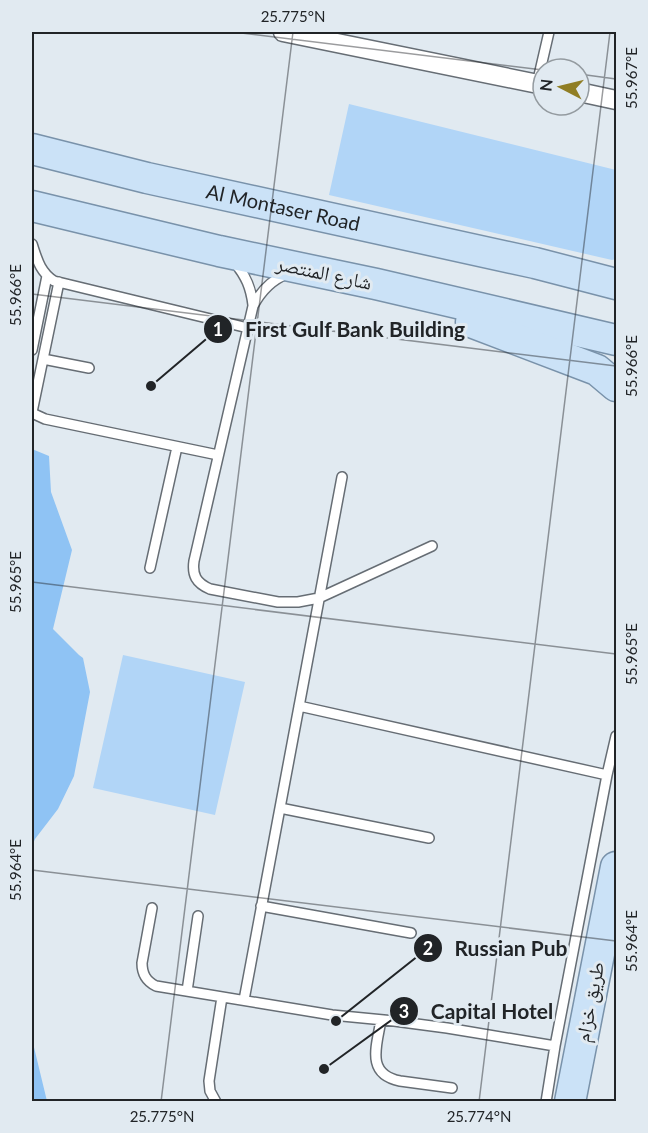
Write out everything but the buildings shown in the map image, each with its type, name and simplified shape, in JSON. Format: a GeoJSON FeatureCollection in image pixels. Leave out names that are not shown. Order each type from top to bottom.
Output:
{"type":"FeatureCollection","features":[{"type":"Feature","properties":{"kind":"main road","name":"Al Montaser Road"},"geometry":{"type":"LineString","coordinates":[[32,149],[147,178],[535,263]]}},
{"type":"Feature","properties":{"kind":"main road","name":"شارع المنتصر"},"geometry":{"type":"LineString","coordinates":[[32,206],[219,251],[376,284],[616,340]]}},
{"type":"Feature","properties":{"kind":"main road"},"geometry":{"type":"LineString","coordinates":[[535,263],[616,265]]}},
{"type":"Feature","properties":{"kind":"main road"},"geometry":{"type":"LineString","coordinates":[[535,263],[616,284]]}},
{"type":"Feature","properties":{"kind":"main road"},"geometry":{"type":"LineString","coordinates":[[376,284],[597,370],[616,386]]}},
{"type":"Feature","properties":{"kind":"main road","name":"طريق خزام"},"geometry":{"type":"LineString","coordinates":[[568,1101],[616,867]]}},
{"type":"Feature","properties":{"kind":"street"},"geometry":{"type":"LineString","coordinates":[[283,32],[340,37],[531,82]]}},
{"type":"Feature","properties":{"kind":"street"},"geometry":{"type":"LineString","coordinates":[[591,95],[616,100]]}},
{"type":"Feature","properties":{"kind":"lane"},"geometry":{"type":"LineString","coordinates":[[545,57],[549,32]]}},
{"type":"Feature","properties":{"kind":"lane"},"geometry":{"type":"LineString","coordinates":[[32,244],[38,264],[47,276],[59,282],[248,328]]}},
{"type":"Feature","properties":{"kind":"lane"},"geometry":{"type":"LineString","coordinates":[[219,251],[229,257],[244,274],[249,284],[253,306]]}},
{"type":"Feature","properties":{"kind":"lane"},"geometry":{"type":"LineString","coordinates":[[307,270],[285,274],[275,280],[258,296],[253,306],[194,561],[195,579],[210,589],[259,599],[288,602],[319,598],[432,546]]}},
{"type":"Feature","properties":{"kind":"lane"},"geometry":{"type":"LineString","coordinates":[[32,350],[47,276]]}},
{"type":"Feature","properties":{"kind":"lane"},"geometry":{"type":"LineString","coordinates":[[59,282],[32,412],[45,419],[218,455]]}},
{"type":"Feature","properties":{"kind":"lane"},"geometry":{"type":"LineString","coordinates":[[43,359],[88,368]]}},
{"type":"Feature","properties":{"kind":"lane"},"geometry":{"type":"LineString","coordinates":[[150,568],[177,447]]}},
{"type":"Feature","properties":{"kind":"lane"},"geometry":{"type":"LineString","coordinates":[[244,1000],[342,477]]}},
{"type":"Feature","properties":{"kind":"lane"},"geometry":{"type":"LineString","coordinates":[[299,705],[607,776]]}},
{"type":"Feature","properties":{"kind":"lane"},"geometry":{"type":"LineString","coordinates":[[568,1101],[555,1046],[616,736]]}},
{"type":"Feature","properties":{"kind":"lane"},"geometry":{"type":"LineString","coordinates":[[280,808],[429,838]]}},
{"type":"Feature","properties":{"kind":"lane"},"geometry":{"type":"LineString","coordinates":[[261,906],[411,933]]}},
{"type":"Feature","properties":{"kind":"lane"},"geometry":{"type":"LineString","coordinates":[[152,908],[141,963],[147,980],[156,986],[332,1015],[447,1028],[555,1046]]}},
{"type":"Feature","properties":{"kind":"lane"},"geometry":{"type":"LineString","coordinates":[[187,991],[198,916]]}},
{"type":"Feature","properties":{"kind":"lane"},"geometry":{"type":"LineString","coordinates":[[216,1101],[210,1091],[209,1081],[222,997]]}},
{"type":"Feature","properties":{"kind":"lane"},"geometry":{"type":"LineString","coordinates":[[381,1020],[376,1063],[385,1076],[392,1080],[453,1088]]}},
{"type":"Feature","properties":{"kind":"shaded area"},"geometry":{"type":"Polygon","coordinates":[[[349,104],[616,170],[616,259],[612,260],[329,195],[349,104]]]}},
{"type":"Feature","properties":{"kind":"shaded area"},"geometry":{"type":"Polygon","coordinates":[[[32,449],[49,456],[51,492],[72,550],[53,629],[83,658],[90,692],[74,776],[58,809],[32,846],[32,449]]]}},
{"type":"Feature","properties":{"kind":"shaded area"},"geometry":{"type":"Polygon","coordinates":[[[123,655],[245,682],[215,815],[93,788],[123,655]]]}},
{"type":"Feature","properties":{"kind":"shaded area"},"geometry":{"type":"Polygon","coordinates":[[[32,1039],[46,1097],[47,1101],[32,1101],[32,1039]]]}},
{"type":"Feature","properties":{"kind":"place","name":"First Gulf Bank Building"},"geometry":{"type":"Point","coordinates":[151,386]}},
{"type":"Feature","properties":{"kind":"place","name":"Russian Pub"},"geometry":{"type":"Point","coordinates":[336,1021]}},
{"type":"Feature","properties":{"kind":"place","name":"Capital Hotel"},"geometry":{"type":"Point","coordinates":[324,1069]}}]}
